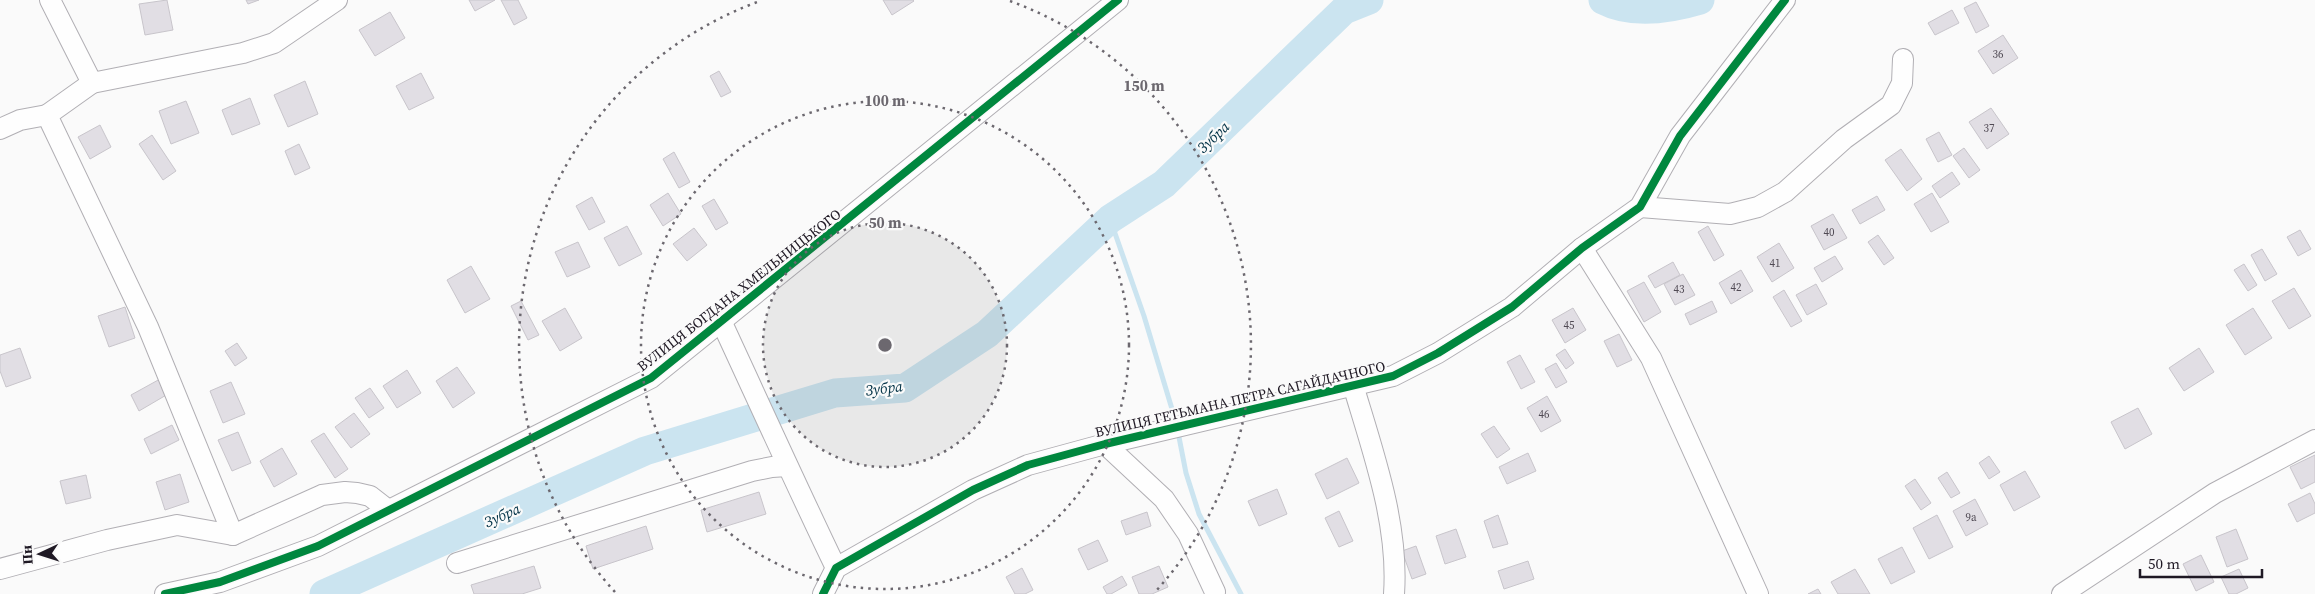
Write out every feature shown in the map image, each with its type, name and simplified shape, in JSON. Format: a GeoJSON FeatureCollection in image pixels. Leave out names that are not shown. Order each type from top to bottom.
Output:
{"type":"FeatureCollection","features":[{"type":"Feature","properties":{"kind":"street"},"geometry":{"type":"LineString","coordinates":[[50,0],[92,83]]}},
{"type":"Feature","properties":{"kind":"street"},"geometry":{"type":"LineString","coordinates":[[0,129],[20,120],[47,115],[92,83],[243,53],[274,43],[337,0]]}},
{"type":"Feature","properties":{"kind":"street","name":"ВУЛИЦЯ БОГДАНА ХМЕЛЬНИЦЬКОГО"},"geometry":{"type":"LineString","coordinates":[[165,594],[220,582],[318,546],[651,378],[722,323],[1118,0]]}},
{"type":"Feature","properties":{"kind":"street","name":"ВУЛИЦЯ ГЕТЬМАНА ПЕТРА САГАЙДАЧНОГО"},"geometry":{"type":"LineString","coordinates":[[836,568],[973,490],[1028,465],[1105,444],[1394,376],[1438,353],[1512,307],[1582,248],[1640,207],[1680,136],[1785,0]]}},
{"type":"Feature","properties":{"kind":"street"},"geometry":{"type":"LineString","coordinates":[[1640,207],[1730,214],[1758,207],[1785,192],[1844,139],[1892,105],[1902,83],[1903,59]]}},
{"type":"Feature","properties":{"kind":"street"},"geometry":{"type":"LineString","coordinates":[[47,115],[148,327],[233,535]]}},
{"type":"Feature","properties":{"kind":"street"},"geometry":{"type":"LineString","coordinates":[[1582,248],[1651,358],[1758,594]]}},
{"type":"Feature","properties":{"kind":"street"},"geometry":{"type":"LineString","coordinates":[[722,323],[836,568],[823,594]]}},
{"type":"Feature","properties":{"kind":"street"},"geometry":{"type":"LineString","coordinates":[[1353,385],[1381,481],[1396,568],[1394,594]]}},
{"type":"Feature","properties":{"kind":"street"},"geometry":{"type":"LineString","coordinates":[[2062,594],[2215,493],[2315,440]]}},
{"type":"Feature","properties":{"kind":"street"},"geometry":{"type":"LineString","coordinates":[[1105,444],[1164,499],[1188,534],[1215,592]]}},
{"type":"Feature","properties":{"kind":"street"},"geometry":{"type":"LineString","coordinates":[[456,564],[752,471],[772,466],[787,466]]}},
{"type":"Feature","properties":{"kind":"street"},"geometry":{"type":"LineString","coordinates":[[0,569],[107,540],[177,525],[233,535],[322,494],[345,492],[370,496],[388,510]]}},
{"type":"Feature","properties":{"kind":"street"},"geometry":{"type":"LineString","coordinates":[[1396,568],[1410,594]]}},
{"type":"Feature","properties":{"kind":"building"},"geometry":{"type":"Polygon","coordinates":[[[167,0],[173,30],[145,35],[139,4],[167,0]]]}},
{"type":"Feature","properties":{"kind":"building"},"geometry":{"type":"Polygon","coordinates":[[[246,0],[259,0],[248,4],[246,0]]]}},
{"type":"Feature","properties":{"kind":"building"},"geometry":{"type":"Polygon","coordinates":[[[469,0],[495,0],[475,11],[469,0]]]}},
{"type":"Feature","properties":{"kind":"building"},"geometry":{"type":"Polygon","coordinates":[[[501,0],[518,0],[527,18],[514,25],[501,0]]]}},
{"type":"Feature","properties":{"kind":"building"},"geometry":{"type":"Polygon","coordinates":[[[883,0],[913,0],[914,1],[892,15],[883,0]]]}},
{"type":"Feature","properties":{"kind":"building"},"geometry":{"type":"Polygon","coordinates":[[[1976,2],[1989,26],[1976,33],[1964,8],[1976,2]]]}},
{"type":"Feature","properties":{"kind":"building"},"geometry":{"type":"Polygon","coordinates":[[[1952,10],[1959,23],[1935,35],[1928,23],[1952,10]]]}},
{"type":"Feature","properties":{"kind":"building"},"geometry":{"type":"Polygon","coordinates":[[[390,12],[405,38],[375,56],[359,30],[390,12]]]}},
{"type":"Feature","properties":{"kind":"building"},"geometry":{"type":"Polygon","coordinates":[[[2003,35],[2018,58],[1993,74],[1978,51],[2003,35]]]}},
{"type":"Feature","properties":{"kind":"building"},"geometry":{"type":"Polygon","coordinates":[[[719,71],[731,92],[721,97],[710,76],[719,71]]]}},
{"type":"Feature","properties":{"kind":"building"},"geometry":{"type":"Polygon","coordinates":[[[421,73],[434,98],[409,110],[396,86],[421,73]]]}},
{"type":"Feature","properties":{"kind":"building"},"geometry":{"type":"Polygon","coordinates":[[[305,81],[318,114],[288,127],[274,95],[305,81]]]}},
{"type":"Feature","properties":{"kind":"building"},"geometry":{"type":"Polygon","coordinates":[[[250,98],[260,124],[232,135],[222,110],[250,98]]]}},
{"type":"Feature","properties":{"kind":"building"},"geometry":{"type":"Polygon","coordinates":[[[186,101],[199,133],[171,144],[159,111],[186,101]]]}},
{"type":"Feature","properties":{"kind":"building"},"geometry":{"type":"Polygon","coordinates":[[[1991,108],[2009,134],[1987,149],[1969,122],[1991,108]]]}},
{"type":"Feature","properties":{"kind":"building"},"geometry":{"type":"Polygon","coordinates":[[[100,125],[111,147],[90,159],[78,137],[100,125]]]}},
{"type":"Feature","properties":{"kind":"building"},"geometry":{"type":"Polygon","coordinates":[[[1939,132],[1952,155],[1938,162],[1926,139],[1939,132]]]}},
{"type":"Feature","properties":{"kind":"building"},"geometry":{"type":"Polygon","coordinates":[[[152,135],[176,171],[163,180],[139,144],[152,135]]]}},
{"type":"Feature","properties":{"kind":"building"},"geometry":{"type":"Polygon","coordinates":[[[299,144],[310,168],[295,175],[285,151],[299,144]]]}},
{"type":"Feature","properties":{"kind":"building"},"geometry":{"type":"Polygon","coordinates":[[[1964,148],[1980,170],[1969,178],[1953,156],[1964,148]]]}},
{"type":"Feature","properties":{"kind":"building"},"geometry":{"type":"Polygon","coordinates":[[[1901,149],[1922,179],[1907,191],[1885,160],[1901,149]]]}},
{"type":"Feature","properties":{"kind":"building"},"geometry":{"type":"Polygon","coordinates":[[[674,152],[690,182],[679,188],[663,159],[674,152]]]}},
{"type":"Feature","properties":{"kind":"building"},"geometry":{"type":"Polygon","coordinates":[[[1952,172],[1960,184],[1940,198],[1932,186],[1952,172]]]}},
{"type":"Feature","properties":{"kind":"building"},"geometry":{"type":"Polygon","coordinates":[[[668,193],[681,214],[663,226],[650,205],[668,193]]]}},
{"type":"Feature","properties":{"kind":"building"},"geometry":{"type":"Polygon","coordinates":[[[1932,193],[1949,222],[1931,232],[1914,204],[1932,193]]]}},
{"type":"Feature","properties":{"kind":"building"},"geometry":{"type":"Polygon","coordinates":[[[1877,196],[1885,210],[1860,224],[1852,210],[1877,196]]]}},
{"type":"Feature","properties":{"kind":"building"},"geometry":{"type":"Polygon","coordinates":[[[592,197],[605,222],[589,230],[576,206],[592,197]]]}},
{"type":"Feature","properties":{"kind":"building"},"geometry":{"type":"Polygon","coordinates":[[[714,199],[728,223],[716,230],[702,206],[714,199]]]}},
{"type":"Feature","properties":{"kind":"building"},"geometry":{"type":"Polygon","coordinates":[[[1833,214],[1847,238],[1824,250],[1811,226],[1833,214]]]}},
{"type":"Feature","properties":{"kind":"building"},"geometry":{"type":"Polygon","coordinates":[[[627,226],[642,254],[619,266],[604,238],[627,226]]]}},
{"type":"Feature","properties":{"kind":"building"},"geometry":{"type":"Polygon","coordinates":[[[1708,226],[1724,255],[1714,261],[1698,232],[1708,226]]]}},
{"type":"Feature","properties":{"kind":"building"},"geometry":{"type":"Polygon","coordinates":[[[694,228],[707,245],[687,261],[673,244],[694,228]]]}},
{"type":"Feature","properties":{"kind":"building"},"geometry":{"type":"Polygon","coordinates":[[[2300,230],[2311,249],[2298,256],[2287,237],[2300,230]]]}},
{"type":"Feature","properties":{"kind":"building"},"geometry":{"type":"Polygon","coordinates":[[[1878,235],[1894,258],[1884,265],[1868,242],[1878,235]]]}},
{"type":"Feature","properties":{"kind":"building"},"geometry":{"type":"Polygon","coordinates":[[[578,242],[590,267],[567,277],[555,252],[578,242]]]}},
{"type":"Feature","properties":{"kind":"building"},"geometry":{"type":"Polygon","coordinates":[[[1779,243],[1794,268],[1772,282],[1757,257],[1779,243]]]}},
{"type":"Feature","properties":{"kind":"building"},"geometry":{"type":"Polygon","coordinates":[[[2262,249],[2277,274],[2265,281],[2251,255],[2262,249]]]}},
{"type":"Feature","properties":{"kind":"building"},"geometry":{"type":"Polygon","coordinates":[[[1835,256],[1843,269],[1822,282],[1814,268],[1835,256]]]}},
{"type":"Feature","properties":{"kind":"building"},"geometry":{"type":"Polygon","coordinates":[[[1673,262],[1680,275],[1655,288],[1648,276],[1673,262]]]}},
{"type":"Feature","properties":{"kind":"building"},"geometry":{"type":"Polygon","coordinates":[[[2244,264],[2257,285],[2248,291],[2234,270],[2244,264]]]}},
{"type":"Feature","properties":{"kind":"building"},"geometry":{"type":"Polygon","coordinates":[[[471,266],[490,299],[465,313],[447,280],[471,266]]]}},
{"type":"Feature","properties":{"kind":"building"},"geometry":{"type":"Polygon","coordinates":[[[1741,270],[1753,291],[1731,304],[1719,283],[1741,270]]]}},
{"type":"Feature","properties":{"kind":"building"},"geometry":{"type":"Polygon","coordinates":[[[1683,274],[1695,295],[1675,305],[1664,284],[1683,274]]]}},
{"type":"Feature","properties":{"kind":"building"},"geometry":{"type":"Polygon","coordinates":[[[1644,282],[1661,312],[1644,322],[1627,291],[1644,282]]]}},
{"type":"Feature","properties":{"kind":"building"},"geometry":{"type":"Polygon","coordinates":[[[1816,284],[1827,304],[1807,315],[1796,295],[1816,284]]]}},
{"type":"Feature","properties":{"kind":"building"},"geometry":{"type":"Polygon","coordinates":[[[2294,288],[2311,316],[2289,329],[2272,301],[2294,288]]]}},
{"type":"Feature","properties":{"kind":"building"},"geometry":{"type":"Polygon","coordinates":[[[1784,290],[1802,321],[1791,327],[1773,297],[1784,290]]]}},
{"type":"Feature","properties":{"kind":"building"},"geometry":{"type":"Polygon","coordinates":[[[521,301],[539,335],[528,340],[511,306],[521,301]]]}},
{"type":"Feature","properties":{"kind":"building"},"geometry":{"type":"Polygon","coordinates":[[[1712,301],[1717,312],[1690,325],[1685,314],[1712,301]]]}},
{"type":"Feature","properties":{"kind":"building"},"geometry":{"type":"Polygon","coordinates":[[[125,307],[135,338],[109,347],[98,316],[125,307]]]}},
{"type":"Feature","properties":{"kind":"building"},"geometry":{"type":"Polygon","coordinates":[[[565,308],[582,338],[560,351],[542,321],[565,308]]]}},
{"type":"Feature","properties":{"kind":"building"},"geometry":{"type":"Polygon","coordinates":[[[1573,308],[1586,330],[1565,343],[1552,320],[1573,308]]]}},
{"type":"Feature","properties":{"kind":"building"},"geometry":{"type":"Polygon","coordinates":[[[2253,308],[2272,338],[2245,355],[2226,325],[2253,308]]]}},
{"type":"Feature","properties":{"kind":"building"},"geometry":{"type":"Polygon","coordinates":[[[1619,334],[1632,360],[1617,367],[1604,341],[1619,334]]]}},
{"type":"Feature","properties":{"kind":"building"},"geometry":{"type":"Polygon","coordinates":[[[237,343],[247,358],[235,366],[225,351],[237,343]]]}},
{"type":"Feature","properties":{"kind":"building"},"geometry":{"type":"Polygon","coordinates":[[[20,348],[31,378],[6,387],[0,371],[0,355],[20,348]]]}},
{"type":"Feature","properties":{"kind":"building"},"geometry":{"type":"Polygon","coordinates":[[[2199,348],[2214,372],[2184,391],[2169,368],[2199,348]]]}},
{"type":"Feature","properties":{"kind":"building"},"geometry":{"type":"Polygon","coordinates":[[[1565,349],[1574,363],[1566,369],[1556,355],[1565,349]]]}},
{"type":"Feature","properties":{"kind":"building"},"geometry":{"type":"Polygon","coordinates":[[[1520,355],[1535,382],[1521,389],[1507,362],[1520,355]]]}},
{"type":"Feature","properties":{"kind":"building"},"geometry":{"type":"Polygon","coordinates":[[[1556,363],[1567,382],[1556,388],[1545,369],[1556,363]]]}},
{"type":"Feature","properties":{"kind":"building"},"geometry":{"type":"Polygon","coordinates":[[[457,367],[475,393],[453,408],[436,381],[457,367]]]}},
{"type":"Feature","properties":{"kind":"building"},"geometry":{"type":"Polygon","coordinates":[[[407,370],[421,393],[397,408],[383,386],[407,370]]]}},
{"type":"Feature","properties":{"kind":"building"},"geometry":{"type":"Polygon","coordinates":[[[160,379],[168,394],[139,411],[131,395],[160,379]]]}},
{"type":"Feature","properties":{"kind":"building"},"geometry":{"type":"Polygon","coordinates":[[[231,382],[245,414],[223,423],[210,391],[231,382]]]}},
{"type":"Feature","properties":{"kind":"building"},"geometry":{"type":"Polygon","coordinates":[[[370,388],[384,408],[369,418],[355,398],[370,388]]]}},
{"type":"Feature","properties":{"kind":"building"},"geometry":{"type":"Polygon","coordinates":[[[1547,396],[1561,421],[1541,432],[1527,408],[1547,396]]]}},
{"type":"Feature","properties":{"kind":"building"},"geometry":{"type":"Polygon","coordinates":[[[2138,408],[2152,434],[2125,449],[2111,422],[2138,408]]]}},
{"type":"Feature","properties":{"kind":"building"},"geometry":{"type":"Polygon","coordinates":[[[354,413],[370,434],[351,448],[335,427],[354,413]]]}},
{"type":"Feature","properties":{"kind":"building"},"geometry":{"type":"Polygon","coordinates":[[[172,425],[179,440],[151,454],[144,439],[172,425]]]}},
{"type":"Feature","properties":{"kind":"building"},"geometry":{"type":"Polygon","coordinates":[[[1494,426],[1510,449],[1497,458],[1481,434],[1494,426]]]}},
{"type":"Feature","properties":{"kind":"building"},"geometry":{"type":"Polygon","coordinates":[[[238,432],[251,463],[232,471],[218,440],[238,432]]]}},
{"type":"Feature","properties":{"kind":"building"},"geometry":{"type":"Polygon","coordinates":[[[324,433],[348,469],[335,478],[311,441],[324,433]]]}},
{"type":"Feature","properties":{"kind":"building"},"geometry":{"type":"Polygon","coordinates":[[[282,448],[297,474],[274,487],[260,461],[282,448]]]}},
{"type":"Feature","properties":{"kind":"building"},"geometry":{"type":"Polygon","coordinates":[[[1528,453],[1536,471],[1507,484],[1499,467],[1528,453]]]}},
{"type":"Feature","properties":{"kind":"building"},"geometry":{"type":"Polygon","coordinates":[[[2315,455],[2315,482],[2301,489],[2290,467],[2315,455]]]}},
{"type":"Feature","properties":{"kind":"building"},"geometry":{"type":"Polygon","coordinates":[[[1989,456],[2000,472],[1989,479],[1979,463],[1989,456]]]}},
{"type":"Feature","properties":{"kind":"building"},"geometry":{"type":"Polygon","coordinates":[[[1347,458],[1359,483],[1327,499],[1315,474],[1347,458]]]}},
{"type":"Feature","properties":{"kind":"building"},"geometry":{"type":"Polygon","coordinates":[[[2025,471],[2040,497],[2014,511],[2000,485],[2025,471]]]}},
{"type":"Feature","properties":{"kind":"building"},"geometry":{"type":"Polygon","coordinates":[[[1947,472],[1960,493],[1951,498],[1938,478],[1947,472]]]}},
{"type":"Feature","properties":{"kind":"building"},"geometry":{"type":"Polygon","coordinates":[[[180,474],[189,502],[165,510],[156,482],[180,474]]]}},
{"type":"Feature","properties":{"kind":"building"},"geometry":{"type":"Polygon","coordinates":[[[86,475],[91,498],[66,504],[60,481],[86,475]]]}},
{"type":"Feature","properties":{"kind":"building"},"geometry":{"type":"Polygon","coordinates":[[[1915,479],[1931,503],[1921,510],[1905,486],[1915,479]]]}},
{"type":"Feature","properties":{"kind":"building"},"geometry":{"type":"Polygon","coordinates":[[[1277,489],[1287,514],[1259,526],[1248,501],[1277,489]]]}},
{"type":"Feature","properties":{"kind":"building"},"geometry":{"type":"Polygon","coordinates":[[[759,492],[766,514],[707,532],[701,510],[759,492]]]}},
{"type":"Feature","properties":{"kind":"building"},"geometry":{"type":"Polygon","coordinates":[[[2310,493],[2315,504],[2315,513],[2297,522],[2288,504],[2310,493]]]}},
{"type":"Feature","properties":{"kind":"building"},"geometry":{"type":"Polygon","coordinates":[[[1975,499],[1988,524],[1966,536],[1953,511],[1975,499]]]}},
{"type":"Feature","properties":{"kind":"building"},"geometry":{"type":"Polygon","coordinates":[[[1339,511],[1353,541],[1339,547],[1325,518],[1339,511]]]}},
{"type":"Feature","properties":{"kind":"building"},"geometry":{"type":"Polygon","coordinates":[[[1147,512],[1151,526],[1126,535],[1121,521],[1147,512]]]}},
{"type":"Feature","properties":{"kind":"building"},"geometry":{"type":"Polygon","coordinates":[[[1498,515],[1508,544],[1493,548],[1484,521],[1498,515]]]}},
{"type":"Feature","properties":{"kind":"building"},"geometry":{"type":"Polygon","coordinates":[[[1937,515],[1953,547],[1929,559],[1913,528],[1937,515]]]}},
{"type":"Feature","properties":{"kind":"building"},"geometry":{"type":"Polygon","coordinates":[[[646,526],[653,549],[593,569],[586,546],[646,526]]]}},
{"type":"Feature","properties":{"kind":"building"},"geometry":{"type":"Polygon","coordinates":[[[1456,529],[1466,557],[1445,564],[1436,536],[1456,529]]]}},
{"type":"Feature","properties":{"kind":"building"},"geometry":{"type":"Polygon","coordinates":[[[2236,529],[2248,559],[2227,567],[2216,537],[2236,529]]]}},
{"type":"Feature","properties":{"kind":"building"},"geometry":{"type":"Polygon","coordinates":[[[1098,540],[1108,561],[1088,570],[1078,549],[1098,540]]]}},
{"type":"Feature","properties":{"kind":"building"},"geometry":{"type":"Polygon","coordinates":[[[1416,546],[1426,574],[1412,579],[1402,551],[1416,546]]]}},
{"type":"Feature","properties":{"kind":"building"},"geometry":{"type":"Polygon","coordinates":[[[1902,547],[1915,572],[1891,584],[1878,559],[1902,547]]]}},
{"type":"Feature","properties":{"kind":"building"},"geometry":{"type":"Polygon","coordinates":[[[2201,555],[2214,582],[2196,591],[2183,564],[2201,555]]]}},
{"type":"Feature","properties":{"kind":"building"},"geometry":{"type":"Polygon","coordinates":[[[1528,561],[1534,579],[1504,589],[1498,571],[1528,561]]]}},
{"type":"Feature","properties":{"kind":"building"},"geometry":{"type":"Polygon","coordinates":[[[534,566],[541,588],[522,594],[474,594],[471,585],[534,566]]]}},
{"type":"Feature","properties":{"kind":"building"},"geometry":{"type":"Polygon","coordinates":[[[1159,566],[1168,587],[1152,594],[1139,594],[1132,577],[1159,566]]]}},
{"type":"Feature","properties":{"kind":"building"},"geometry":{"type":"Polygon","coordinates":[[[1022,568],[1033,590],[1025,594],[1015,594],[1006,577],[1022,568]]]}},
{"type":"Feature","properties":{"kind":"building"},"geometry":{"type":"Polygon","coordinates":[[[1855,569],[1870,594],[1838,594],[1831,582],[1855,569]]]}},
{"type":"Feature","properties":{"kind":"building"},"geometry":{"type":"Polygon","coordinates":[[[2239,569],[2248,588],[2236,594],[2229,594],[2221,577],[2239,569]]]}},
{"type":"Feature","properties":{"kind":"building"},"geometry":{"type":"Polygon","coordinates":[[[1122,576],[1127,585],[1111,594],[1107,594],[1103,587],[1122,576]]]}},
{"type":"Feature","properties":{"kind":"building"},"geometry":{"type":"Polygon","coordinates":[[[1818,589],[1821,594],[1808,594],[1818,589]]]}},
{"type":"Feature","properties":{"kind":"waterway","name":"Зубра"},"geometry":{"type":"LineString","coordinates":[[324,594],[645,451],[835,393],[905,388],[987,334],[1110,219],[1164,184],[1344,10],[1369,0]]}},
{"type":"Feature","properties":{"kind":"waterway","name":"Зубра"},"geometry":{"type":"LineString","coordinates":[[1603,0],[1614,5],[1639,9],[1664,8],[1700,0]]}},
{"type":"Feature","properties":{"kind":"waterway"},"geometry":{"type":"LineString","coordinates":[[1110,219],[1144,316],[1175,419]]}},
{"type":"Feature","properties":{"kind":"waterway"},"geometry":{"type":"LineString","coordinates":[[1178,432],[1186,473],[1199,514],[1241,594]]}},
{"type":"Feature","properties":{"kind":"cycle path"},"geometry":{"type":"LineString","coordinates":[[165,594],[220,582],[318,546],[651,378],[1118,0]]}},
{"type":"Feature","properties":{"kind":"cycle path"},"geometry":{"type":"LineString","coordinates":[[823,594],[836,568],[973,490],[1028,465],[1105,444],[1393,376],[1438,353],[1512,307],[1582,248],[1640,207],[1680,136],[1785,0]]}}]}
